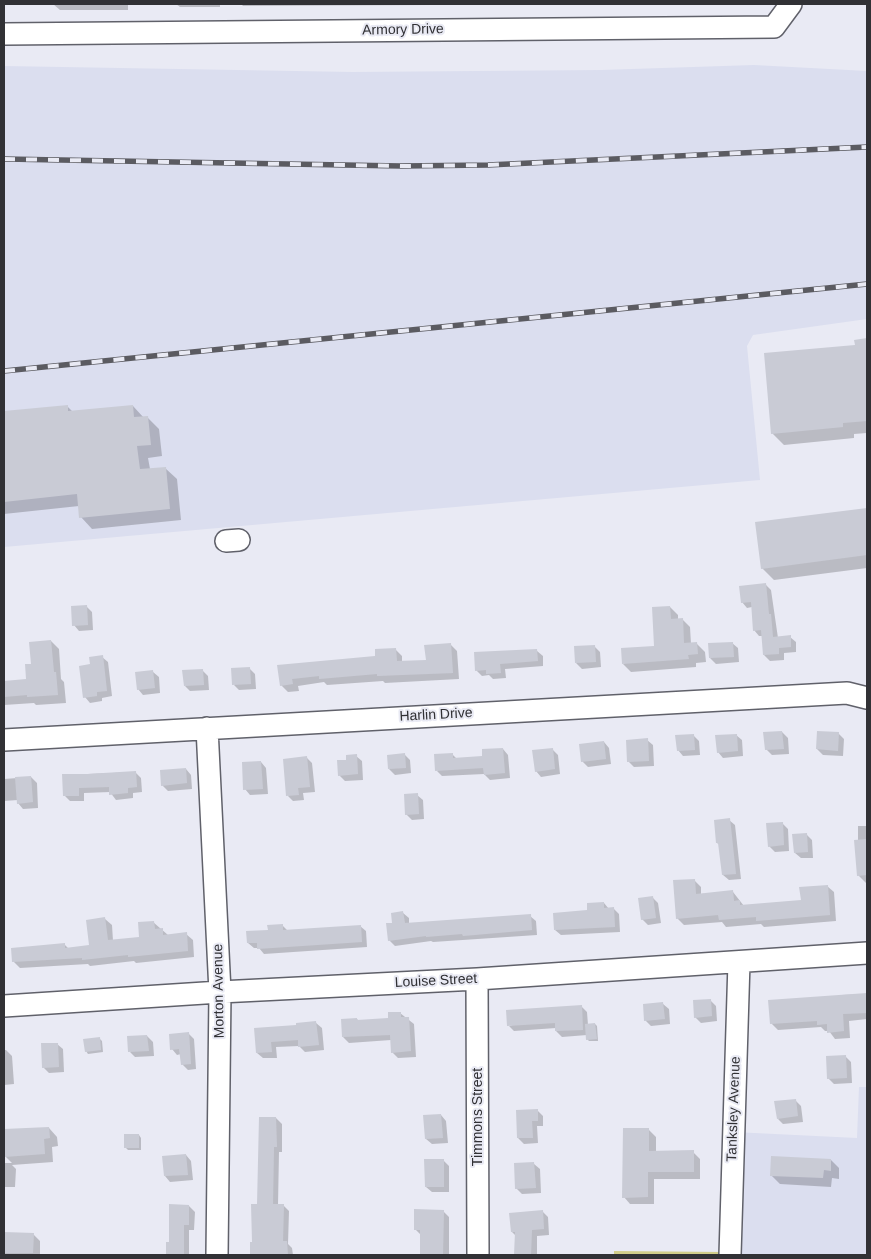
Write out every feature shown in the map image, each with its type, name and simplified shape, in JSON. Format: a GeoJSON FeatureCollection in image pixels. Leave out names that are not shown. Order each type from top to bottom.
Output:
{"type":"FeatureCollection","features":[{"type":"Feature","properties":{"kind":"street","name":"Armory Drive"},"geometry":{"type":"LineString","coordinates":[[4,34],[774,26],[791,4]]}},
{"type":"Feature","properties":{"kind":"street","name":"Harlin Drive"},"geometry":{"type":"LineString","coordinates":[[4,740],[847,692],[867,698]]}},
{"type":"Feature","properties":{"kind":"street","name":"Morton Avenue"},"geometry":{"type":"LineString","coordinates":[[207,728],[220,992],[217,1255]]}},
{"type":"Feature","properties":{"kind":"street","name":"Louise Street"},"geometry":{"type":"LineString","coordinates":[[4,1006],[220,992],[477,979],[867,953]]}},
{"type":"Feature","properties":{"kind":"street","name":"Tanksley Avenue"},"geometry":{"type":"LineString","coordinates":[[730,1255],[739,962]]}},
{"type":"Feature","properties":{"kind":"street","name":"Timmons Street"},"geometry":{"type":"LineString","coordinates":[[477,979],[478,1255]]}},
{"type":"Feature","properties":{"kind":"shaded area"},"geometry":{"type":"Polygon","coordinates":[[[754,65],[867,71],[867,319],[753,335],[747,346],[760,480],[4,547],[4,66],[353,72],[601,70],[754,65]]]}},
{"type":"Feature","properties":{"kind":"shaded area"},"geometry":{"type":"Polygon","coordinates":[[[859,1087],[867,1087],[867,1255],[730,1255],[734,1132],[857,1138],[859,1087]]]}},
{"type":"Feature","properties":{"kind":"shaded area"},"geometry":{"type":"Polygon","coordinates":[[[614,1251],[723,1252],[723,1255],[614,1255],[614,1251]]]}},
{"type":"Feature","properties":{"kind":"building"},"geometry":{"type":"Polygon","coordinates":[[[867,338],[867,421],[843,423],[843,427],[771,434],[764,353],[855,345],[854,340],[867,338]]]}},
{"type":"Feature","properties":{"kind":"building"},"geometry":{"type":"Polygon","coordinates":[[[68,405],[68,411],[133,405],[134,417],[148,416],[151,445],[137,446],[140,469],[166,467],[170,509],[79,518],[77,494],[4,502],[4,411],[68,405]]]}},
{"type":"Feature","properties":{"kind":"building"},"geometry":{"type":"Polygon","coordinates":[[[867,508],[867,555],[761,569],[755,522],[867,508]]]}},
{"type":"Feature","properties":{"kind":"building"},"geometry":{"type":"Polygon","coordinates":[[[766,583],[773,637],[791,635],[791,647],[779,648],[779,654],[763,655],[761,630],[753,631],[751,602],[741,603],[739,586],[766,583]]]}},
{"type":"Feature","properties":{"kind":"building"},"geometry":{"type":"Polygon","coordinates":[[[87,605],[88,625],[72,626],[71,606],[87,605]]]}},
{"type":"Feature","properties":{"kind":"building"},"geometry":{"type":"Polygon","coordinates":[[[670,606],[671,619],[683,618],[684,643],[697,642],[698,654],[688,655],[689,659],[622,664],[621,648],[654,646],[652,607],[670,606]]]}},
{"type":"Feature","properties":{"kind":"building"},"geometry":{"type":"Polygon","coordinates":[[[51,640],[58,695],[4,697],[4,681],[26,679],[25,664],[31,664],[29,642],[51,640]]]}},
{"type":"Feature","properties":{"kind":"building"},"geometry":{"type":"Polygon","coordinates":[[[733,642],[734,657],[709,658],[708,643],[733,642]]]}},
{"type":"Feature","properties":{"kind":"building"},"geometry":{"type":"Polygon","coordinates":[[[451,643],[453,673],[377,676],[377,674],[319,679],[319,676],[292,679],[293,684],[280,686],[277,665],[375,656],[375,649],[396,648],[397,661],[426,660],[424,645],[451,643]]]}},
{"type":"Feature","properties":{"kind":"building"},"geometry":{"type":"Polygon","coordinates":[[[595,645],[596,662],[575,663],[574,646],[595,645]]]}},
{"type":"Feature","properties":{"kind":"building"},"geometry":{"type":"Polygon","coordinates":[[[537,649],[538,661],[500,664],[501,673],[486,674],[486,670],[475,671],[474,652],[537,649]]]}},
{"type":"Feature","properties":{"kind":"building"},"geometry":{"type":"Polygon","coordinates":[[[103,655],[107,691],[97,692],[97,696],[83,698],[79,666],[90,664],[89,657],[103,655]]]}},
{"type":"Feature","properties":{"kind":"building"},"geometry":{"type":"Polygon","coordinates":[[[250,667],[251,684],[232,685],[231,668],[250,667]]]}},
{"type":"Feature","properties":{"kind":"building"},"geometry":{"type":"Polygon","coordinates":[[[203,669],[204,685],[184,686],[182,670],[203,669]]]}},
{"type":"Feature","properties":{"kind":"building"},"geometry":{"type":"Polygon","coordinates":[[[153,670],[155,688],[137,690],[135,672],[153,670]]]}},
{"type":"Feature","properties":{"kind":"building"},"geometry":{"type":"Polygon","coordinates":[[[782,731],[784,749],[765,750],[763,732],[782,731]]]}},
{"type":"Feature","properties":{"kind":"building"},"geometry":{"type":"Polygon","coordinates":[[[817,731],[839,732],[838,751],[816,749],[817,731]]]}},
{"type":"Feature","properties":{"kind":"building"},"geometry":{"type":"Polygon","coordinates":[[[694,734],[695,750],[677,751],[675,735],[694,734]]]}},
{"type":"Feature","properties":{"kind":"building"},"geometry":{"type":"Polygon","coordinates":[[[737,734],[738,751],[717,753],[715,735],[737,734]]]}},
{"type":"Feature","properties":{"kind":"building"},"geometry":{"type":"Polygon","coordinates":[[[648,738],[649,761],[627,762],[626,740],[648,738]]]}},
{"type":"Feature","properties":{"kind":"building"},"geometry":{"type":"Polygon","coordinates":[[[604,741],[606,759],[581,762],[579,744],[604,741]]]}},
{"type":"Feature","properties":{"kind":"building"},"geometry":{"type":"Polygon","coordinates":[[[503,748],[505,773],[484,775],[483,768],[435,771],[434,754],[453,753],[453,758],[482,756],[482,749],[503,748]]]}},
{"type":"Feature","properties":{"kind":"building"},"geometry":{"type":"Polygon","coordinates":[[[553,748],[555,769],[535,772],[532,750],[553,748]]]}},
{"type":"Feature","properties":{"kind":"building"},"geometry":{"type":"Polygon","coordinates":[[[405,753],[406,768],[388,769],[387,755],[405,753]]]}},
{"type":"Feature","properties":{"kind":"building"},"geometry":{"type":"Polygon","coordinates":[[[357,754],[358,774],[338,776],[337,760],[346,760],[346,755],[357,754]]]}},
{"type":"Feature","properties":{"kind":"building"},"geometry":{"type":"Polygon","coordinates":[[[307,756],[310,787],[298,788],[299,795],[286,796],[283,759],[307,756]]]}},
{"type":"Feature","properties":{"kind":"building"},"geometry":{"type":"Polygon","coordinates":[[[261,761],[263,789],[243,790],[242,762],[261,761]]]}},
{"type":"Feature","properties":{"kind":"building"},"geometry":{"type":"Polygon","coordinates":[[[186,768],[187,783],[161,786],[160,770],[186,768]]]}},
{"type":"Feature","properties":{"kind":"building"},"geometry":{"type":"Polygon","coordinates":[[[136,771],[137,787],[128,788],[128,793],[109,795],[109,787],[79,788],[79,796],[63,796],[62,774],[136,771]]]}},
{"type":"Feature","properties":{"kind":"building"},"geometry":{"type":"Polygon","coordinates":[[[31,776],[33,802],[17,804],[15,777],[31,776]]]}},
{"type":"Feature","properties":{"kind":"building"},"geometry":{"type":"Polygon","coordinates":[[[418,793],[419,814],[405,815],[404,794],[418,793]]]}},
{"type":"Feature","properties":{"kind":"building"},"geometry":{"type":"Polygon","coordinates":[[[730,818],[736,874],[722,875],[714,820],[730,818]]]}},
{"type":"Feature","properties":{"kind":"building"},"geometry":{"type":"Polygon","coordinates":[[[783,822],[784,845],[768,847],[766,823],[783,822]]]}},
{"type":"Feature","properties":{"kind":"building"},"geometry":{"type":"Polygon","coordinates":[[[807,833],[808,852],[794,853],[792,834],[807,833]]]}},
{"type":"Feature","properties":{"kind":"building"},"geometry":{"type":"Polygon","coordinates":[[[867,839],[867,875],[857,876],[854,840],[867,839]]]}},
{"type":"Feature","properties":{"kind":"building"},"geometry":{"type":"Polygon","coordinates":[[[695,879],[696,894],[733,890],[734,901],[740,900],[740,905],[801,900],[799,887],[828,885],[830,915],[756,921],[756,917],[719,920],[718,915],[676,919],[673,880],[695,879]]]}},
{"type":"Feature","properties":{"kind":"building"},"geometry":{"type":"Polygon","coordinates":[[[653,896],[656,918],[641,920],[638,898],[653,896]]]}},
{"type":"Feature","properties":{"kind":"building"},"geometry":{"type":"Polygon","coordinates":[[[604,902],[604,908],[614,907],[615,927],[554,930],[553,913],[587,910],[587,903],[604,902]]]}},
{"type":"Feature","properties":{"kind":"building"},"geometry":{"type":"Polygon","coordinates":[[[403,911],[405,923],[531,914],[532,930],[463,936],[462,934],[426,936],[388,941],[386,923],[392,923],[391,913],[403,911]]]}},
{"type":"Feature","properties":{"kind":"building"},"geometry":{"type":"Polygon","coordinates":[[[105,917],[108,940],[139,937],[138,922],[154,921],[155,929],[163,928],[163,935],[187,932],[188,951],[82,960],[82,958],[12,962],[11,948],[65,943],[65,948],[89,945],[86,920],[105,917]]]}},
{"type":"Feature","properties":{"kind":"building"},"geometry":{"type":"Polygon","coordinates":[[[283,924],[283,930],[361,925],[362,942],[257,949],[257,943],[247,943],[246,931],[268,930],[267,925],[283,924]]]}},
{"type":"Feature","properties":{"kind":"building"},"geometry":{"type":"Polygon","coordinates":[[[867,993],[867,1013],[843,1014],[844,1031],[827,1033],[827,1024],[817,1025],[817,1021],[770,1024],[768,1000],[867,993]]]}},
{"type":"Feature","properties":{"kind":"building"},"geometry":{"type":"Polygon","coordinates":[[[711,999],[712,1016],[694,1018],[693,1000],[711,999]]]}},
{"type":"Feature","properties":{"kind":"building"},"geometry":{"type":"Polygon","coordinates":[[[663,1002],[665,1019],[644,1021],[643,1004],[663,1002]]]}},
{"type":"Feature","properties":{"kind":"building"},"geometry":{"type":"Polygon","coordinates":[[[582,1005],[583,1030],[555,1031],[555,1023],[507,1026],[506,1010],[582,1005]]]}},
{"type":"Feature","properties":{"kind":"building"},"geometry":{"type":"Polygon","coordinates":[[[388,1012],[401,1012],[401,1017],[409,1017],[411,1051],[391,1053],[390,1035],[342,1037],[341,1019],[388,1018],[388,1012]]]}},
{"type":"Feature","properties":{"kind":"building"},"geometry":{"type":"Polygon","coordinates":[[[316,1021],[319,1045],[298,1047],[298,1040],[271,1042],[272,1052],[256,1053],[254,1028],[296,1025],[296,1023],[316,1021]]]}},
{"type":"Feature","properties":{"kind":"building"},"geometry":{"type":"Polygon","coordinates":[[[595,1023],[597,1039],[586,1040],[585,1024],[595,1023]]]}},
{"type":"Feature","properties":{"kind":"building"},"geometry":{"type":"Polygon","coordinates":[[[189,1032],[191,1064],[181,1065],[179,1049],[170,1050],[169,1034],[189,1032]]]}},
{"type":"Feature","properties":{"kind":"building"},"geometry":{"type":"Polygon","coordinates":[[[147,1035],[149,1051],[128,1052],[127,1036],[147,1035]]]}},
{"type":"Feature","properties":{"kind":"building"},"geometry":{"type":"Polygon","coordinates":[[[100,1037],[101,1050],[85,1052],[83,1039],[100,1037]]]}},
{"type":"Feature","properties":{"kind":"building"},"geometry":{"type":"Polygon","coordinates":[[[41,1043],[58,1043],[59,1067],[42,1068],[41,1043]]]}},
{"type":"Feature","properties":{"kind":"building"},"geometry":{"type":"Polygon","coordinates":[[[846,1055],[847,1078],[827,1079],[826,1056],[846,1055]]]}},
{"type":"Feature","properties":{"kind":"building"},"geometry":{"type":"Polygon","coordinates":[[[796,1099],[798,1116],[777,1119],[774,1101],[796,1099]]]}},
{"type":"Feature","properties":{"kind":"building"},"geometry":{"type":"Polygon","coordinates":[[[538,1109],[538,1121],[532,1121],[533,1138],[517,1138],[516,1110],[538,1109]]]}},
{"type":"Feature","properties":{"kind":"building"},"geometry":{"type":"Polygon","coordinates":[[[441,1114],[443,1138],[425,1139],[423,1115],[441,1114]]]}},
{"type":"Feature","properties":{"kind":"building"},"geometry":{"type":"Polygon","coordinates":[[[259,1117],[276,1117],[277,1147],[274,1147],[273,1204],[284,1204],[283,1241],[287,1241],[288,1255],[250,1255],[250,1242],[252,1242],[251,1204],[257,1204],[259,1117]]]}},
{"type":"Feature","properties":{"kind":"building"},"geometry":{"type":"Polygon","coordinates":[[[49,1127],[50,1138],[44,1139],[45,1154],[4,1157],[4,1129],[49,1127]]]}},
{"type":"Feature","properties":{"kind":"building"},"geometry":{"type":"Polygon","coordinates":[[[623,1128],[649,1128],[649,1151],[694,1150],[694,1172],[648,1172],[648,1197],[622,1198],[623,1128]]]}},
{"type":"Feature","properties":{"kind":"building"},"geometry":{"type":"Polygon","coordinates":[[[124,1134],[139,1134],[139,1148],[124,1148],[124,1134]]]}},
{"type":"Feature","properties":{"kind":"building"},"geometry":{"type":"Polygon","coordinates":[[[186,1154],[188,1175],[164,1176],[162,1156],[186,1154]]]}},
{"type":"Feature","properties":{"kind":"building"},"geometry":{"type":"Polygon","coordinates":[[[771,1156],[831,1159],[831,1171],[824,1170],[823,1178],[770,1176],[771,1156]]]}},
{"type":"Feature","properties":{"kind":"building"},"geometry":{"type":"Polygon","coordinates":[[[424,1159],[444,1159],[444,1187],[425,1187],[424,1159]]]}},
{"type":"Feature","properties":{"kind":"building"},"geometry":{"type":"Polygon","coordinates":[[[534,1162],[536,1188],[515,1189],[514,1163],[534,1162]]]}},
{"type":"Feature","properties":{"kind":"building"},"geometry":{"type":"Polygon","coordinates":[[[169,1204],[189,1205],[189,1225],[184,1225],[184,1255],[166,1255],[166,1242],[169,1242],[169,1204]]]}},
{"type":"Feature","properties":{"kind":"building"},"geometry":{"type":"Polygon","coordinates":[[[414,1209],[444,1210],[443,1255],[420,1255],[420,1230],[414,1230],[414,1209]]]}},
{"type":"Feature","properties":{"kind":"building"},"geometry":{"type":"Polygon","coordinates":[[[543,1210],[544,1229],[532,1230],[531,1255],[514,1255],[515,1232],[511,1232],[509,1213],[543,1210]]]}},
{"type":"Feature","properties":{"kind":"building"},"geometry":{"type":"Polygon","coordinates":[[[4,1232],[34,1233],[33,1253],[4,1253],[4,1232]]]}},
{"type":"Feature","properties":{"kind":"railway"},"geometry":{"type":"LineString","coordinates":[[4,159],[401,166],[488,165],[867,147]]}},
{"type":"Feature","properties":{"kind":"railway"},"geometry":{"type":"LineString","coordinates":[[4,371],[867,284]]}}]}
